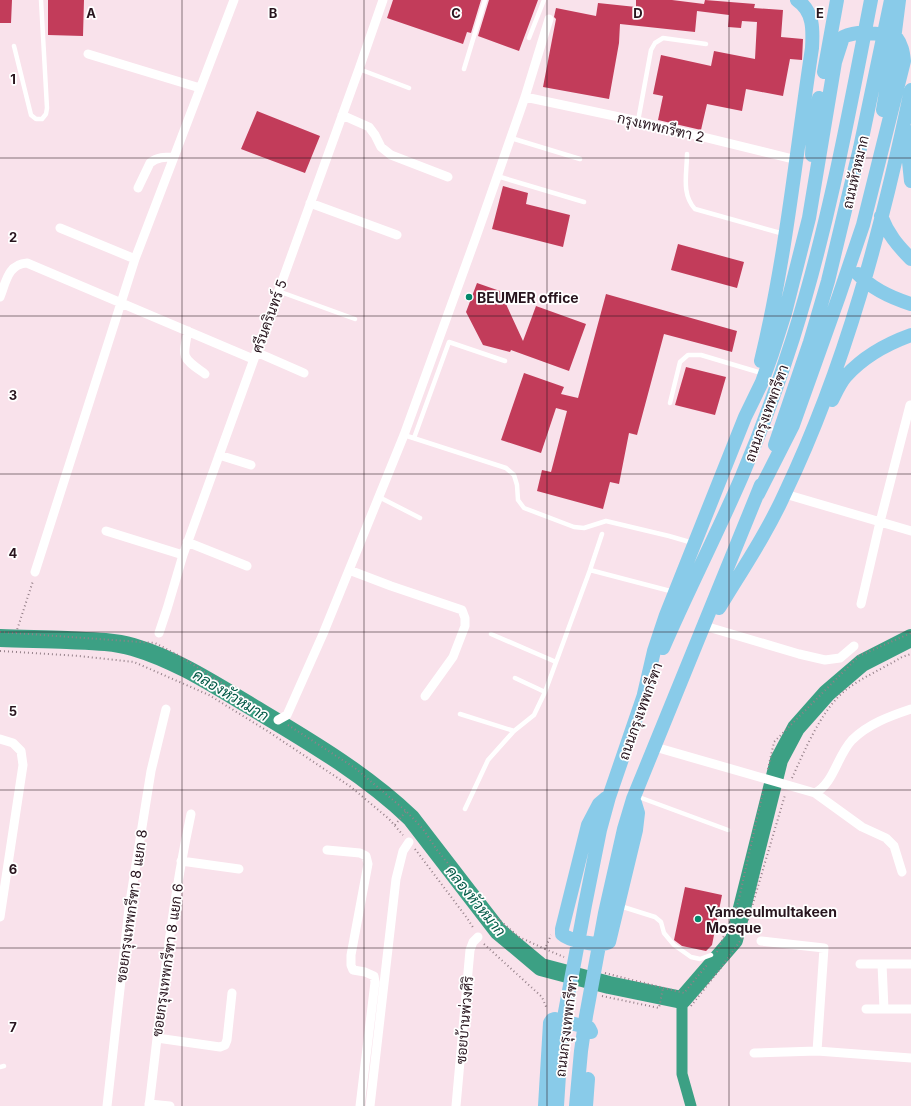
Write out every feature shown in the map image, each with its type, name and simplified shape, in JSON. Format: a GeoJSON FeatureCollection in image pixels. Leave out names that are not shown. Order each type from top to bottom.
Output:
{"type":"FeatureCollection","features":[{"type":"Feature","properties":{"kind":"main road"},"geometry":{"type":"LineString","coordinates":[[745,417],[769,328],[786,234],[812,48],[813,28],[809,13],[797,0]]}},
{"type":"Feature","properties":{"kind":"main road"},"geometry":{"type":"LineString","coordinates":[[837,0],[813,133],[812,182],[820,219],[837,250],[862,278],[891,298],[911,304]]}},
{"type":"Feature","properties":{"kind":"main road","name":"ถนนหัวหมาก"},"geometry":{"type":"LineString","coordinates":[[793,337],[826,216],[842,147],[871,0]]}},
{"type":"Feature","properties":{"kind":"main road","name":"ถนนหัวหมาก"},"geometry":{"type":"LineString","coordinates":[[810,342],[847,208],[891,0]]}},
{"type":"Feature","properties":{"kind":"main road"},"geometry":{"type":"LineString","coordinates":[[899,0],[891,63],[875,162],[874,190],[878,209],[886,227],[896,244],[911,259]]}},
{"type":"Feature","properties":{"kind":"main road"},"geometry":{"type":"LineString","coordinates":[[644,694],[654,651],[674,592],[745,417],[762,382],[772,354],[798,266],[809,218],[835,62],[843,37],[850,34],[867,32],[896,37],[903,50],[904,61],[863,225],[793,425],[758,494]]}},
{"type":"Feature","properties":{"kind":"main road"},"geometry":{"type":"LineString","coordinates":[[696,648],[785,494],[820,414],[835,373],[885,209],[911,90]]}},
{"type":"Feature","properties":{"kind":"main road"},"geometry":{"type":"LineString","coordinates":[[911,116],[908,152],[911,181]]}},
{"type":"Feature","properties":{"kind":"main road"},"geometry":{"type":"LineString","coordinates":[[801,457],[831,401],[846,377],[870,355],[894,341],[911,335]]}},
{"type":"Feature","properties":{"kind":"main road","name":"ถนนกรุงเทพกรีฑา"},"geometry":{"type":"LineString","coordinates":[[557,1106],[561,1044],[565,1012],[584,905],[600,830],[609,797],[644,694],[672,628],[742,475],[764,420],[793,337]]}},
{"type":"Feature","properties":{"kind":"main road","name":"ถนนกรุงเทพกรีฑา"},"geometry":{"type":"LineString","coordinates":[[576,1106],[581,1051],[604,913],[624,829],[634,797],[758,494],[810,342]]}},
{"type":"Feature","properties":{"kind":"main road"},"geometry":{"type":"LineString","coordinates":[[609,797],[599,804],[588,825],[562,929],[562,934],[568,938],[588,943],[606,944],[609,942],[636,830],[638,813],[634,797]]}},
{"type":"Feature","properties":{"kind":"main road"},"geometry":{"type":"LineString","coordinates":[[545,1106],[550,1023],[555,1019],[586,1027],[591,1032],[586,1106]]}},
{"type":"Feature","properties":{"kind":"street"},"geometry":{"type":"LineString","coordinates":[[35,572],[135,259],[234,0]]}},
{"type":"Feature","properties":{"kind":"street","name":"ศรีนครินทร์ 5"},"geometry":{"type":"LineString","coordinates":[[159,632],[187,542],[383,0]]}},
{"type":"Feature","properties":{"kind":"street"},"geometry":{"type":"LineString","coordinates":[[278,720],[287,715],[323,634],[404,435],[511,138],[548,19]]}},
{"type":"Feature","properties":{"kind":"street"},"geometry":{"type":"LineString","coordinates":[[88,54],[200,88]]}},
{"type":"Feature","properties":{"kind":"street","name":"กรุงเทพกรีฑา 2"},"geometry":{"type":"LineString","coordinates":[[525,97],[638,121],[797,160]]}},
{"type":"Feature","properties":{"kind":"street"},"geometry":{"type":"LineString","coordinates":[[342,115],[369,127],[381,147],[391,154],[448,177]]}},
{"type":"Feature","properties":{"kind":"street"},"geometry":{"type":"LineString","coordinates":[[138,188],[150,163],[153,160],[160,157],[174,157]]}},
{"type":"Feature","properties":{"kind":"street"},"geometry":{"type":"LineString","coordinates":[[310,203],[397,235]]}},
{"type":"Feature","properties":{"kind":"street"},"geometry":{"type":"LineString","coordinates":[[60,228],[135,259]]}},
{"type":"Feature","properties":{"kind":"street"},"geometry":{"type":"LineString","coordinates":[[0,297],[12,268],[20,263],[27,263],[188,331],[304,372]]}},
{"type":"Feature","properties":{"kind":"street"},"geometry":{"type":"LineString","coordinates":[[188,331],[183,351],[185,358],[205,374]]}},
{"type":"Feature","properties":{"kind":"street"},"geometry":{"type":"LineString","coordinates":[[861,604],[910,405]]}},
{"type":"Feature","properties":{"kind":"street"},"geometry":{"type":"LineString","coordinates":[[218,455],[251,465]]}},
{"type":"Feature","properties":{"kind":"street"},"geometry":{"type":"LineString","coordinates":[[785,494],[911,531]]}},
{"type":"Feature","properties":{"kind":"street"},"geometry":{"type":"LineString","coordinates":[[106,531],[183,555]]}},
{"type":"Feature","properties":{"kind":"street"},"geometry":{"type":"LineString","coordinates":[[187,542],[247,566]]}},
{"type":"Feature","properties":{"kind":"street"},"geometry":{"type":"LineString","coordinates":[[349,570],[390,586],[462,610],[465,618],[465,626],[453,656],[424,696]]}},
{"type":"Feature","properties":{"kind":"street"},"geometry":{"type":"LineString","coordinates":[[708,627],[799,654],[825,660],[840,658],[854,646]]}},
{"type":"Feature","properties":{"kind":"street"},"geometry":{"type":"LineString","coordinates":[[815,793],[822,789],[828,781],[838,760],[851,741],[864,729],[884,718],[911,708]]}},
{"type":"Feature","properties":{"kind":"street","name":"ซอยกรุงเทพกรีฑา 8 แยก 8"},"geometry":{"type":"LineString","coordinates":[[107,1106],[129,908],[151,771],[166,709]]}},
{"type":"Feature","properties":{"kind":"street"},"geometry":{"type":"LineString","coordinates":[[0,739],[13,743],[21,751],[23,765],[0,917]]}},
{"type":"Feature","properties":{"kind":"street"},"geometry":{"type":"LineString","coordinates":[[655,748],[767,778],[815,793],[862,827],[886,838],[894,846],[902,872]]}},
{"type":"Feature","properties":{"kind":"street","name":"ซอยกรุงเทพกรีฑา 8 แยก 6"},"geometry":{"type":"LineString","coordinates":[[149,1105],[160,1001],[181,861],[191,814]]}},
{"type":"Feature","properties":{"kind":"street"},"geometry":{"type":"LineString","coordinates":[[370,1106],[396,879],[403,851],[409,842]]}},
{"type":"Feature","properties":{"kind":"street"},"geometry":{"type":"LineString","coordinates":[[326,850],[360,853],[366,856],[368,864],[351,955],[351,966],[353,970],[365,972],[374,976],[375,982],[360,1106]]}},
{"type":"Feature","properties":{"kind":"street"},"geometry":{"type":"LineString","coordinates":[[181,861],[239,868]]}},
{"type":"Feature","properties":{"kind":"street","name":"ซอยบ้านพ่วงศิริ"},"geometry":{"type":"LineString","coordinates":[[456,1106],[470,950],[473,942],[478,937]]}},
{"type":"Feature","properties":{"kind":"street"},"geometry":{"type":"LineString","coordinates":[[762,941],[824,948],[817,1051]]}},
{"type":"Feature","properties":{"kind":"street"},"geometry":{"type":"LineString","coordinates":[[860,964],[911,964]]}},
{"type":"Feature","properties":{"kind":"street"},"geometry":{"type":"LineString","coordinates":[[882,964],[884,1009]]}},
{"type":"Feature","properties":{"kind":"street"},"geometry":{"type":"LineString","coordinates":[[157,1038],[220,1047],[225,1045],[227,1040],[232,993]]}},
{"type":"Feature","properties":{"kind":"street"},"geometry":{"type":"LineString","coordinates":[[866,1009],[911,1009]]}},
{"type":"Feature","properties":{"kind":"street"},"geometry":{"type":"LineString","coordinates":[[754,1053],[817,1051],[911,1058]]}},
{"type":"Feature","properties":{"kind":"street"},"geometry":{"type":"LineString","coordinates":[[149,1105],[170,1106]]}},
{"type":"Feature","properties":{"kind":"lane"},"geometry":{"type":"LineString","coordinates":[[14,46],[31,115],[36,119],[42,119],[46,114],[47,108],[41,0]]}},
{"type":"Feature","properties":{"kind":"lane"},"geometry":{"type":"LineString","coordinates":[[464,68],[485,0]]}},
{"type":"Feature","properties":{"kind":"lane"},"geometry":{"type":"LineString","coordinates":[[530,38],[544,0]]}},
{"type":"Feature","properties":{"kind":"lane"},"geometry":{"type":"LineString","coordinates":[[638,121],[651,50],[655,42],[664,38],[706,44]]}},
{"type":"Feature","properties":{"kind":"lane"},"geometry":{"type":"LineString","coordinates":[[359,69],[409,88]]}},
{"type":"Feature","properties":{"kind":"lane"},"geometry":{"type":"LineString","coordinates":[[511,138],[580,159]]}},
{"type":"Feature","properties":{"kind":"lane"},"geometry":{"type":"LineString","coordinates":[[687,154],[686,194],[690,203],[695,209],[786,234]]}},
{"type":"Feature","properties":{"kind":"lane"},"geometry":{"type":"LineString","coordinates":[[497,176],[584,202]]}},
{"type":"Feature","properties":{"kind":"lane"},"geometry":{"type":"LineString","coordinates":[[278,291],[355,319]]}},
{"type":"Feature","properties":{"kind":"lane"},"geometry":{"type":"LineString","coordinates":[[414,438],[449,342],[505,361]]}},
{"type":"Feature","properties":{"kind":"lane"},"geometry":{"type":"LineString","coordinates":[[670,403],[680,362],[688,355],[701,355],[758,372]]}},
{"type":"Feature","properties":{"kind":"lane"},"geometry":{"type":"LineString","coordinates":[[404,435],[506,468],[514,475],[518,500],[524,508],[574,527],[584,528],[606,521],[694,543]]}},
{"type":"Feature","properties":{"kind":"lane"},"geometry":{"type":"LineString","coordinates":[[379,497],[420,518]]}},
{"type":"Feature","properties":{"kind":"lane"},"geometry":{"type":"LineString","coordinates":[[465,809],[488,760],[514,731],[534,715],[545,692],[602,534]]}},
{"type":"Feature","properties":{"kind":"lane"},"geometry":{"type":"LineString","coordinates":[[590,570],[674,592]]}},
{"type":"Feature","properties":{"kind":"lane"},"geometry":{"type":"LineString","coordinates":[[491,634],[556,662]]}},
{"type":"Feature","properties":{"kind":"lane"},"geometry":{"type":"LineString","coordinates":[[515,678],[545,692]]}},
{"type":"Feature","properties":{"kind":"lane"},"geometry":{"type":"LineString","coordinates":[[460,714],[514,731]]}},
{"type":"Feature","properties":{"kind":"lane"},"geometry":{"type":"LineString","coordinates":[[634,797],[728,830]]}},
{"type":"Feature","properties":{"kind":"lane"},"geometry":{"type":"LineString","coordinates":[[618,905],[655,916],[661,922],[664,933],[674,945],[691,957],[700,959],[712,957]]}},
{"type":"Feature","properties":{"kind":"path"},"geometry":{"type":"LineString","coordinates":[[16,633],[35,572]]}},
{"type":"Feature","properties":{"kind":"path"},"geometry":{"type":"LineString","coordinates":[[0,632],[156,643],[178,655],[278,720],[292,726],[355,768],[406,811],[423,829],[437,850],[483,906],[519,937],[567,958]]}},
{"type":"Feature","properties":{"kind":"path"},"geometry":{"type":"LineString","coordinates":[[604,973],[684,993],[719,949],[738,903],[774,742],[859,656],[911,633]]}},
{"type":"Feature","properties":{"kind":"path"},"geometry":{"type":"LineString","coordinates":[[0,651],[79,656],[134,662],[209,695],[263,728],[351,787],[394,825],[423,858],[442,886],[467,918],[480,940],[542,997],[552,1020]]}},
{"type":"Feature","properties":{"kind":"path"},"geometry":{"type":"LineString","coordinates":[[790,782],[822,719],[837,698],[847,689],[902,657],[911,654]]}},
{"type":"Feature","properties":{"kind":"path"},"geometry":{"type":"LineString","coordinates":[[691,1006],[743,937],[786,794]]}},
{"type":"Feature","properties":{"kind":"path"},"geometry":{"type":"LineString","coordinates":[[394,825],[406,811]]}},
{"type":"Feature","properties":{"kind":"path"},"geometry":{"type":"LineString","coordinates":[[545,948],[551,934],[562,929]]}},
{"type":"Feature","properties":{"kind":"path"},"geometry":{"type":"LineString","coordinates":[[602,1002],[602,995],[659,1008],[663,988]]}},
{"type":"Feature","properties":{"kind":"building"},"geometry":{"type":"Polygon","coordinates":[[[0,0],[12,0],[11,23],[0,23],[0,0]]]}},
{"type":"Feature","properties":{"kind":"building"},"geometry":{"type":"Polygon","coordinates":[[[48,0],[84,0],[83,36],[48,35],[48,0]]]}},
{"type":"Feature","properties":{"kind":"building"},"geometry":{"type":"Polygon","coordinates":[[[393,0],[481,0],[471,33],[467,32],[463,44],[387,18],[393,0]]]}},
{"type":"Feature","properties":{"kind":"building"},"geometry":{"type":"Polygon","coordinates":[[[489,0],[538,0],[519,51],[478,36],[489,0]]]}},
{"type":"Feature","properties":{"kind":"building"},"geometry":{"type":"Polygon","coordinates":[[[636,0],[672,0],[704,4],[705,0],[755,4],[754,8],[783,10],[781,37],[803,39],[802,60],[790,59],[783,96],[746,89],[742,111],[707,104],[701,130],[658,120],[663,96],[653,94],[661,55],[711,66],[714,51],[755,59],[757,22],[742,21],[741,28],[728,27],[729,15],[697,11],[695,32],[620,24],[619,43],[609,99],[543,87],[556,19],[554,17],[556,8],[596,16],[598,3],[636,7],[636,0]]]}},
{"type":"Feature","properties":{"kind":"building"},"geometry":{"type":"Polygon","coordinates":[[[257,111],[320,136],[305,173],[241,149],[257,111]]]}},
{"type":"Feature","properties":{"kind":"building"},"geometry":{"type":"Polygon","coordinates":[[[503,186],[528,193],[526,204],[570,215],[563,247],[492,229],[503,186]]]}},
{"type":"Feature","properties":{"kind":"building"},"geometry":{"type":"Polygon","coordinates":[[[678,244],[744,262],[737,288],[671,270],[678,244]]]}},
{"type":"Feature","properties":{"kind":"building"},"geometry":{"type":"Polygon","coordinates":[[[477,283],[500,291],[523,341],[536,306],[586,324],[569,371],[511,350],[510,352],[483,345],[466,312],[477,283]]]}},
{"type":"Feature","properties":{"kind":"building"},"geometry":{"type":"Polygon","coordinates":[[[606,294],[737,331],[732,352],[664,334],[637,435],[629,433],[619,484],[610,482],[603,509],[537,491],[542,470],[551,472],[567,411],[556,408],[541,453],[501,440],[524,373],[564,387],[561,394],[578,398],[606,294]]]}},
{"type":"Feature","properties":{"kind":"building"},"geometry":{"type":"Polygon","coordinates":[[[686,367],[726,377],[715,415],[675,405],[686,367]]]}},
{"type":"Feature","properties":{"kind":"building","name":"Yameeulmultakeen Mosque"},"geometry":{"type":"Polygon","coordinates":[[[685,887],[722,895],[712,945],[706,951],[682,946],[674,940],[685,887]]]}},
{"type":"Feature","properties":{"kind":"waterway","name":"คลองหัวหมาก"},"geometry":{"type":"LineString","coordinates":[[0,638],[84,641],[117,644],[149,652],[194,673],[314,745],[355,772],[393,802],[411,818],[498,931],[541,967],[609,985],[682,1000],[734,940],[779,760],[796,728],[827,693],[862,663],[911,638]]}},
{"type":"Feature","properties":{"kind":"waterway"},"geometry":{"type":"LineString","coordinates":[[682,1000],[682,1074],[691,1106]]}},
{"type":"Feature","properties":{"kind":"place","name":"BEUMER office"},"geometry":{"type":"Point","coordinates":[469,297]}},
{"type":"Feature","properties":{"kind":"place","name":"Yameeulmultakeen Mosque"},"geometry":{"type":"Point","coordinates":[698,919]}}]}
